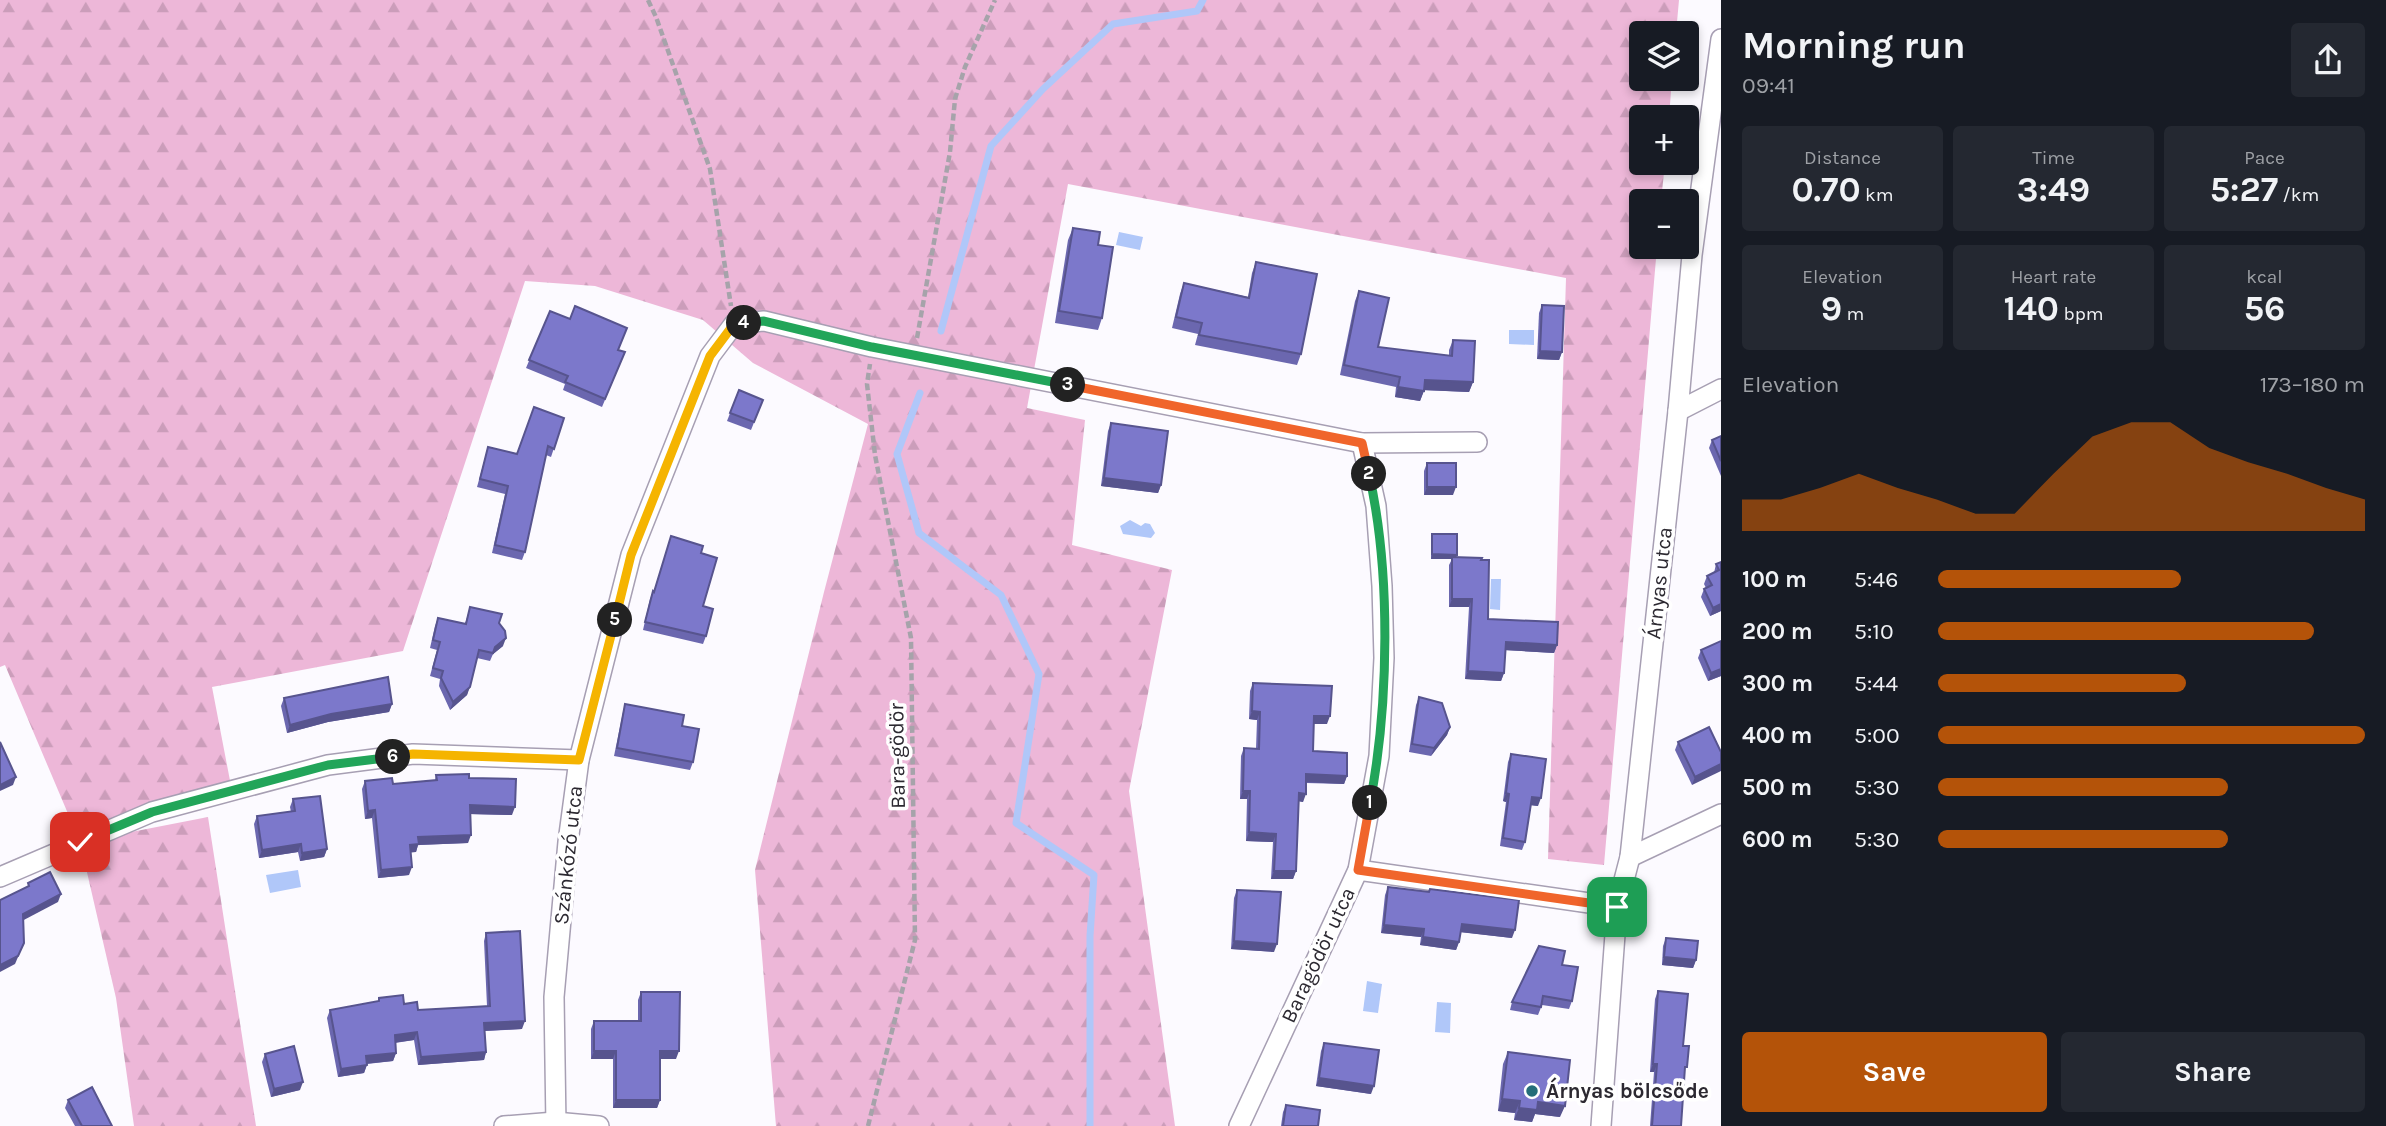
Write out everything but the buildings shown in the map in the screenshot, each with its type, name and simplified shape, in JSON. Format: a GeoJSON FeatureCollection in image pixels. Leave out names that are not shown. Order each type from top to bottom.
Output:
{"type":"FeatureCollection","features":[{"type":"Feature","properties":{"kind":"street","name":"Árnyas utca"},"geometry":{"type":"LineString","coordinates":[[1601,1126],[1617,907],[1630,857],[1692,255],[1721,39]]}},
{"type":"Feature","properties":{"kind":"street"},"geometry":{"type":"LineString","coordinates":[[734,324],[764,321],[914,355],[1362,443],[1477,442]]}},
{"type":"Feature","properties":{"kind":"street","name":"Szánkózó utca"},"geometry":{"type":"LineString","coordinates":[[555,1124],[554,998],[568,842],[579,760],[631,555],[710,356],[734,324]]}},
{"type":"Feature","properties":{"kind":"street"},"geometry":{"type":"LineString","coordinates":[[1678,411],[1721,389]]}},
{"type":"Feature","properties":{"kind":"street","name":"Baragödör utca"},"geometry":{"type":"LineString","coordinates":[[1239,1126],[1358,870],[1379,756],[1384,658],[1382,586],[1376,506],[1362,443]]}},
{"type":"Feature","properties":{"kind":"street"},"geometry":{"type":"LineString","coordinates":[[0,877],[152,812],[328,765],[413,754],[579,760]]}},
{"type":"Feature","properties":{"kind":"street"},"geometry":{"type":"LineString","coordinates":[[1630,857],[1721,814]]}},
{"type":"Feature","properties":{"kind":"street"},"geometry":{"type":"LineString","coordinates":[[1358,870],[1617,907]]}},
{"type":"Feature","properties":{"kind":"street"},"geometry":{"type":"LineString","coordinates":[[504,1126],[600,1126]]}},
{"type":"Feature","properties":{"kind":"path"},"geometry":{"type":"LineString","coordinates":[[648,0],[709,169],[734,324]]}},
{"type":"Feature","properties":{"kind":"path"},"geometry":{"type":"LineString","coordinates":[[914,355],[950,152],[955,99],[965,67],[995,0]]}},
{"type":"Feature","properties":{"kind":"path","name":"Bara-gödör"},"geometry":{"type":"LineString","coordinates":[[867,384],[875,455],[912,638],[915,940],[868,1126]]}},
{"type":"Feature","properties":{"kind":"green space"},"geometry":{"type":"Polygon","coordinates":[[[0,0],[1679,0],[1677,21],[1629,21],[1629,91],[1671,91],[1670,105],[1629,105],[1629,175],[1664,175],[1662,189],[1629,189],[1629,259],[1656,259],[1604,865],[1548,859],[1566,278],[1068,184],[1027,408],[1085,420],[1072,545],[1172,570],[1129,791],[1175,1126],[776,1126],[755,870],[868,424],[753,363],[703,320],[595,286],[525,281],[403,651],[212,687],[232,791],[85,841],[208,817],[256,1126],[134,1126],[116,998],[80,842],[5,665],[0,667],[0,0]]]}},
{"type":"Feature","properties":{"kind":"water"},"geometry":{"type":"Polygon","coordinates":[[[1119,232],[1143,237],[1140,250],[1116,245],[1119,232]]]}},
{"type":"Feature","properties":{"kind":"water"},"geometry":{"type":"Polygon","coordinates":[[[1509,330],[1534,330],[1534,345],[1509,344],[1509,330]]]}},
{"type":"Feature","properties":{"kind":"water"},"geometry":{"type":"Polygon","coordinates":[[[1130,520],[1141,526],[1150,524],[1155,533],[1151,538],[1123,534],[1120,526],[1130,520]]]}},
{"type":"Feature","properties":{"kind":"water"},"geometry":{"type":"Polygon","coordinates":[[[1491,579],[1501,579],[1500,610],[1490,609],[1491,579]]]}},
{"type":"Feature","properties":{"kind":"water"},"geometry":{"type":"Polygon","coordinates":[[[298,870],[301,887],[270,893],[266,875],[298,870]]]}},
{"type":"Feature","properties":{"kind":"water"},"geometry":{"type":"Polygon","coordinates":[[[1367,981],[1382,984],[1378,1013],[1363,1011],[1367,981]]]}},
{"type":"Feature","properties":{"kind":"water"},"geometry":{"type":"Polygon","coordinates":[[[1437,1002],[1451,1003],[1450,1033],[1435,1032],[1437,1002]]]}},
{"type":"Feature","properties":{"kind":"waterway"},"geometry":{"type":"LineString","coordinates":[[941,331],[991,146],[1043,89],[1113,24],[1197,11],[1203,0]]}},
{"type":"Feature","properties":{"kind":"waterway"},"geometry":{"type":"LineString","coordinates":[[920,393],[897,454],[919,533],[1001,595],[1039,674],[1016,823],[1094,875],[1090,936],[1090,1126]]}},
{"type":"Feature","properties":{"kind":"place","name":"Árnyas bölcsőde"},"geometry":{"type":"Point","coordinates":[1532,1091]}},
{"type":"Feature","properties":{"kind":"route"},"geometry":{"type":"LineString","coordinates":[[80,842],[152,812],[328,765],[413,754],[579,760],[631,555],[710,356],[734,324],[764,321],[872,347],[1362,443],[1376,506],[1384,658],[1379,756],[1358,870],[1617,907]]}}]}
